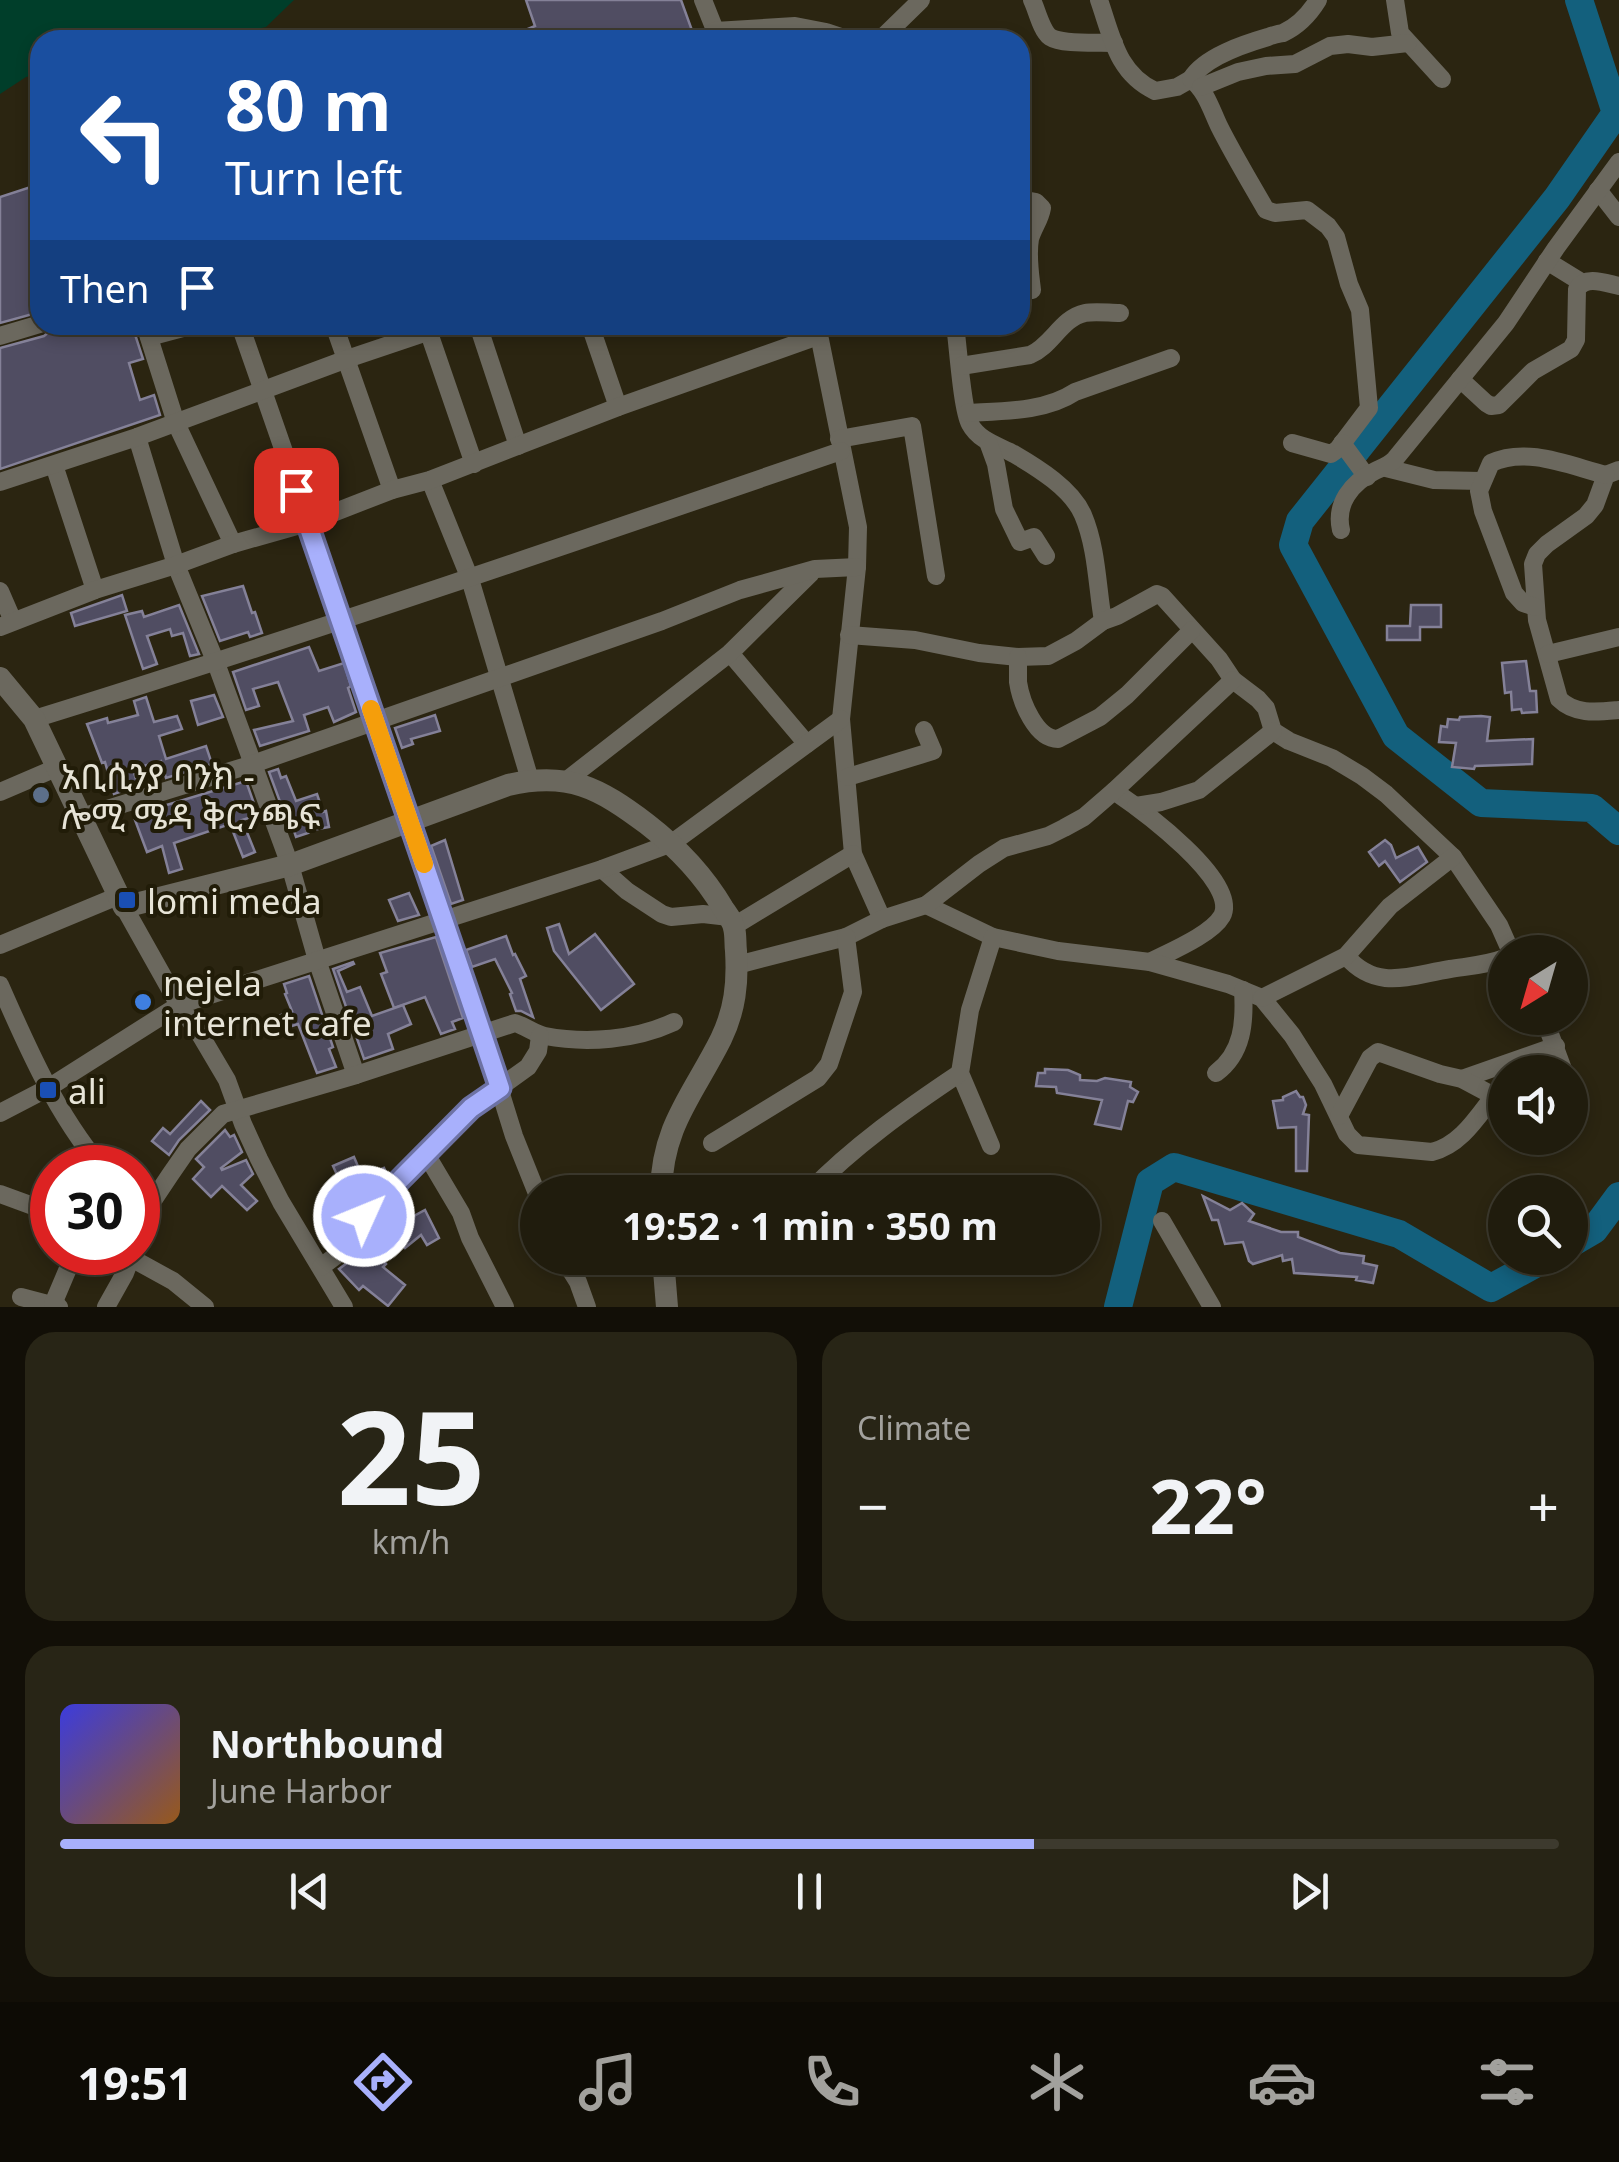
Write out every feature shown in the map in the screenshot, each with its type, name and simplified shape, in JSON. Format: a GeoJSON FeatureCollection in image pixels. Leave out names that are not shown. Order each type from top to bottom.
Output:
{"type":"FeatureCollection","features":[{"type":"Feature","properties":{"kind":"street"},"geometry":{"type":"LineString","coordinates":[[702,0],[714,30]]}},
{"type":"Feature","properties":{"kind":"street"},"geometry":{"type":"LineString","coordinates":[[890,30],[922,0]]}},
{"type":"Feature","properties":{"kind":"street"},"geometry":{"type":"LineString","coordinates":[[1032,0],[1050,36],[1072,42],[1114,43]]}},
{"type":"Feature","properties":{"kind":"street"},"geometry":{"type":"LineString","coordinates":[[1099,0],[1121,62],[1131,76],[1155,91],[1266,66],[1295,64],[1330,46],[1408,43]]}},
{"type":"Feature","properties":{"kind":"street"},"geometry":{"type":"LineString","coordinates":[[1292,443],[1327,455],[1343,444],[1369,408],[1360,310],[1336,238],[1328,226],[1307,210],[1266,210],[1196,83],[1199,67],[1283,33],[1308,14],[1318,0]]}},
{"type":"Feature","properties":{"kind":"street"},"geometry":{"type":"LineString","coordinates":[[1395,0],[1397,26],[1442,79]]}},
{"type":"Feature","properties":{"kind":"street"},"geometry":{"type":"LineString","coordinates":[[764,30],[795,26],[816,30]]}},
{"type":"Feature","properties":{"kind":"street"},"geometry":{"type":"LineString","coordinates":[[1341,530],[1340,504],[1349,492],[1366,476],[1386,468],[1506,324],[1619,162]]}},
{"type":"Feature","properties":{"kind":"street"},"geometry":{"type":"LineString","coordinates":[[1598,190],[1619,217]]}},
{"type":"Feature","properties":{"kind":"street"},"geometry":{"type":"LineString","coordinates":[[1030,200],[1042,208],[1030,241]]}},
{"type":"Feature","properties":{"kind":"street"},"geometry":{"type":"LineString","coordinates":[[1547,261],[1581,282]]}},
{"type":"Feature","properties":{"kind":"street"},"geometry":{"type":"LineString","coordinates":[[1030,272],[1032,290]]}},
{"type":"Feature","properties":{"kind":"street"},"geometry":{"type":"LineString","coordinates":[[1460,379],[1486,403],[1499,405],[1533,371],[1571,349],[1576,340],[1577,288],[1581,282],[1619,286]]}},
{"type":"Feature","properties":{"kind":"street"},"geometry":{"type":"LineString","coordinates":[[961,366],[1040,350],[1061,328],[1085,313],[1120,313]]}},
{"type":"Feature","properties":{"kind":"street"},"geometry":{"type":"LineString","coordinates":[[0,336],[30,327]]}},
{"type":"Feature","properties":{"kind":"street"},"geometry":{"type":"LineString","coordinates":[[148,335],[176,423],[234,544]]}},
{"type":"Feature","properties":{"kind":"street"},"geometry":{"type":"LineString","coordinates":[[243,335],[530,1175]]}},
{"type":"Feature","properties":{"kind":"street"},"geometry":{"type":"LineString","coordinates":[[338,335],[392,490]]}},
{"type":"Feature","properties":{"kind":"street"},"geometry":{"type":"LineString","coordinates":[[0,482],[424,335]]}},
{"type":"Feature","properties":{"kind":"street"},"geometry":{"type":"LineString","coordinates":[[431,335],[474,464]]}},
{"type":"Feature","properties":{"kind":"street"},"geometry":{"type":"LineString","coordinates":[[481,335],[518,446]]}},
{"type":"Feature","properties":{"kind":"street"},"geometry":{"type":"LineString","coordinates":[[593,335],[618,407]]}},
{"type":"Feature","properties":{"kind":"street"},"geometry":{"type":"LineString","coordinates":[[0,591],[6,624],[95,590],[430,480],[805,335]]}},
{"type":"Feature","properties":{"kind":"street"},"geometry":{"type":"LineString","coordinates":[[819,335],[858,527],[841,719],[853,854],[882,920]]}},
{"type":"Feature","properties":{"kind":"street"},"geometry":{"type":"LineString","coordinates":[[957,335],[972,428],[1062,488],[1083,516],[1096,562],[1103,621]]}},
{"type":"Feature","properties":{"kind":"street"},"geometry":{"type":"LineString","coordinates":[[967,414],[1062,401],[1075,392],[1171,358]]}},
{"type":"Feature","properties":{"kind":"street"},"geometry":{"type":"LineString","coordinates":[[34,720],[470,578],[840,445],[912,426],[936,576]]}},
{"type":"Feature","properties":{"kind":"street"},"geometry":{"type":"LineString","coordinates":[[136,437],[176,565],[290,865],[356,1075]]}},
{"type":"Feature","properties":{"kind":"street"},"geometry":{"type":"LineString","coordinates":[[988,442],[1013,530],[1020,542],[1034,537],[1046,556]]}},
{"type":"Feature","properties":{"kind":"street"},"geometry":{"type":"LineString","coordinates":[[1343,444],[1366,476]]}},
{"type":"Feature","properties":{"kind":"street"},"geometry":{"type":"LineString","coordinates":[[1535,608],[1514,593],[1483,511],[1479,491],[1490,463],[1499,459],[1545,458],[1612,472],[1586,516],[1537,554],[1535,608],[1559,698],[1575,710],[1619,710]]}},
{"type":"Feature","properties":{"kind":"street"},"geometry":{"type":"LineString","coordinates":[[54,465],[95,590]]}},
{"type":"Feature","properties":{"kind":"street"},"geometry":{"type":"LineString","coordinates":[[1386,468],[1434,480],[1481,481]]}},
{"type":"Feature","properties":{"kind":"street"},"geometry":{"type":"LineString","coordinates":[[430,480],[470,578],[530,780]]}},
{"type":"Feature","properties":{"kind":"street"},"geometry":{"type":"LineString","coordinates":[[81,817],[253,764],[740,590],[815,569],[856,566]]}},
{"type":"Feature","properties":{"kind":"street"},"geometry":{"type":"LineString","coordinates":[[567,780],[730,653],[815,569]]}},
{"type":"Feature","properties":{"kind":"street"},"geometry":{"type":"LineString","coordinates":[[849,635],[915,640],[979,653],[1048,656],[1060,652],[1103,621],[1157,594],[1165,598],[1234,680],[1266,708],[1273,731],[1362,776],[1453,857],[1504,935]]}},
{"type":"Feature","properties":{"kind":"street"},"geometry":{"type":"LineString","coordinates":[[1018,657],[1018,685],[1029,713],[1045,736],[1053,740],[1100,717],[1192,630]]}},
{"type":"Feature","properties":{"kind":"street"},"geometry":{"type":"LineString","coordinates":[[1548,654],[1619,637]]}},
{"type":"Feature","properties":{"kind":"street"},"geometry":{"type":"LineString","coordinates":[[730,653],[807,744]]}},
{"type":"Feature","properties":{"kind":"street"},"geometry":{"type":"LineString","coordinates":[[0,678],[34,720],[121,902],[227,1080],[242,1124],[274,1188],[347,1306]]}},
{"type":"Feature","properties":{"kind":"street"},"geometry":{"type":"LineString","coordinates":[[737,965],[846,938],[926,905],[1004,848],[1048,836],[1084,817],[1234,680]]}},
{"type":"Feature","properties":{"kind":"street"},"geometry":{"type":"LineString","coordinates":[[0,1113],[48,1088],[180,1005],[672,844],[841,719]]}},
{"type":"Feature","properties":{"kind":"street"},"geometry":{"type":"LineString","coordinates":[[848,778],[933,750],[924,730]]}},
{"type":"Feature","properties":{"kind":"street"},"geometry":{"type":"LineString","coordinates":[[1136,806],[1199,790],[1273,731]]}},
{"type":"Feature","properties":{"kind":"street"},"geometry":{"type":"LineString","coordinates":[[0,792],[56,768]]}},
{"type":"Feature","properties":{"kind":"street"},"geometry":{"type":"LineString","coordinates":[[0,944],[121,902],[290,865],[508,786],[530,780],[567,780],[604,794],[672,844],[706,880],[732,922],[737,965],[730,1020],[678,1112],[662,1175]]}},
{"type":"Feature","properties":{"kind":"street"},"geometry":{"type":"LineString","coordinates":[[1114,792],[1186,847],[1224,901],[1223,913],[1215,924],[1150,962]]}},
{"type":"Feature","properties":{"kind":"street"},"geometry":{"type":"LineString","coordinates":[[602,869],[662,914],[703,914],[732,922],[853,854]]}},
{"type":"Feature","properties":{"kind":"street"},"geometry":{"type":"LineString","coordinates":[[1262,998],[1346,956],[1390,906],[1453,857]]}},
{"type":"Feature","properties":{"kind":"street"},"geometry":{"type":"LineString","coordinates":[[926,905],[993,936],[1058,951],[1150,962],[1262,998],[1292,1034],[1323,1084],[1347,1134],[1365,1148],[1432,1152],[1450,1146],[1488,1110]]}},
{"type":"Feature","properties":{"kind":"street"},"geometry":{"type":"LineString","coordinates":[[992,1146],[960,1073],[970,1010],[993,936]]}},
{"type":"Feature","properties":{"kind":"street"},"geometry":{"type":"LineString","coordinates":[[712,1144],[818,1078],[830,1064],[854,992],[846,938]]}},
{"type":"Feature","properties":{"kind":"street"},"geometry":{"type":"LineString","coordinates":[[1346,956],[1370,974],[1400,980],[1488,964]]}},
{"type":"Feature","properties":{"kind":"street"},"geometry":{"type":"LineString","coordinates":[[0,984],[48,1088],[83,1145]]}},
{"type":"Feature","properties":{"kind":"street"},"geometry":{"type":"LineString","coordinates":[[1216,1073],[1233,1058],[1239,1044],[1244,1024],[1244,990]]}},
{"type":"Feature","properties":{"kind":"street"},"geometry":{"type":"LineString","coordinates":[[160,1181],[223,1114],[482,1032],[515,1023],[540,1036],[592,1039],[643,1034],[674,1022]]}},
{"type":"Feature","properties":{"kind":"street"},"geometry":{"type":"LineString","coordinates":[[1551,1035],[1559,1055]]}},
{"type":"Feature","properties":{"kind":"street"},"geometry":{"type":"LineString","coordinates":[[320,1267],[360,1235],[364,1216],[471,1108],[528,1067],[538,1051],[540,1036]]}},
{"type":"Feature","properties":{"kind":"street"},"geometry":{"type":"LineString","coordinates":[[1462,1080],[1556,1046]]}},
{"type":"Feature","properties":{"kind":"street"},"geometry":{"type":"LineString","coordinates":[[1339,1116],[1376,1053],[1462,1080],[1488,1094]]}},
{"type":"Feature","properties":{"kind":"street"},"geometry":{"type":"LineString","coordinates":[[827,1175],[866,1139],[960,1073]]}},
{"type":"Feature","properties":{"kind":"street"},"geometry":{"type":"LineString","coordinates":[[426,1154],[462,1214],[504,1307]]}},
{"type":"Feature","properties":{"kind":"street"},"geometry":{"type":"LineString","coordinates":[[0,1194],[30,1205]]}},
{"type":"Feature","properties":{"kind":"street"},"geometry":{"type":"LineString","coordinates":[[1162,1221],[1212,1307]]}},
{"type":"Feature","properties":{"kind":"street"},"geometry":{"type":"LineString","coordinates":[[160,1271],[201,1306]]}},
{"type":"Feature","properties":{"kind":"street"},"geometry":{"type":"LineString","coordinates":[[0,1294],[20,1302],[56,1306],[67,1275]]}},
{"type":"Feature","properties":{"kind":"street"},"geometry":{"type":"LineString","coordinates":[[115,1303],[125,1275]]}},
{"type":"Feature","properties":{"kind":"street"},"geometry":{"type":"LineString","coordinates":[[574,1275],[587,1307]]}},
{"type":"Feature","properties":{"kind":"street"},"geometry":{"type":"LineString","coordinates":[[664,1275],[667,1307]]}},
{"type":"Feature","properties":{"kind":"green space"},"geometry":{"type":"Polygon","coordinates":[[[0,0],[294,0],[266,27],[252,30],[30,30],[30,76],[0,94],[0,0]]]}},
{"type":"Feature","properties":{"kind":"building"},"geometry":{"type":"Polygon","coordinates":[[[526,0],[681,0],[692,30],[526,30],[535,26],[526,0]]]}},
{"type":"Feature","properties":{"kind":"building"},"geometry":{"type":"Polygon","coordinates":[[[30,187],[30,315],[0,323],[0,197],[30,187]]]}},
{"type":"Feature","properties":{"kind":"building"},"geometry":{"type":"Polygon","coordinates":[[[135,335],[143,359],[129,363],[140,400],[154,395],[160,415],[0,469],[0,348],[44,336],[135,335]]]}},
{"type":"Feature","properties":{"kind":"building"},"geometry":{"type":"Polygon","coordinates":[[[243,586],[262,633],[250,637],[248,632],[220,641],[202,596],[243,586]]]}},
{"type":"Feature","properties":{"kind":"building"},"geometry":{"type":"Polygon","coordinates":[[[122,595],[127,611],[75,626],[71,613],[122,595]]]}},
{"type":"Feature","properties":{"kind":"building"},"geometry":{"type":"Polygon","coordinates":[[[179,605],[199,654],[190,656],[183,633],[172,636],[170,629],[147,636],[157,664],[143,669],[125,615],[142,611],[144,617],[179,605]]]}},
{"type":"Feature","properties":{"kind":"building"},"geometry":{"type":"Polygon","coordinates":[[[1411,605],[1441,605],[1441,627],[1420,627],[1420,640],[1387,640],[1387,626],[1410,626],[1411,605]]]}},
{"type":"Feature","properties":{"kind":"building"},"geometry":{"type":"Polygon","coordinates":[[[309,647],[319,671],[344,663],[356,712],[334,722],[328,707],[304,715],[309,731],[260,746],[254,730],[293,721],[278,682],[253,689],[259,706],[246,710],[233,672],[309,647]]]}},
{"type":"Feature","properties":{"kind":"building"},"geometry":{"type":"Polygon","coordinates":[[[1526,661],[1530,691],[1536,691],[1537,712],[1512,710],[1511,692],[1505,693],[1502,663],[1526,661]]]}},
{"type":"Feature","properties":{"kind":"building"},"geometry":{"type":"Polygon","coordinates":[[[214,695],[223,717],[198,725],[191,701],[214,695]]]}},
{"type":"Feature","properties":{"kind":"building"},"geometry":{"type":"Polygon","coordinates":[[[146,697],[154,722],[177,716],[182,729],[159,736],[166,759],[206,746],[212,764],[166,778],[161,761],[133,769],[138,786],[114,794],[105,762],[102,763],[87,724],[138,715],[134,701],[146,697]]]}},
{"type":"Feature","properties":{"kind":"building"},"geometry":{"type":"Polygon","coordinates":[[[435,715],[440,731],[411,739],[413,744],[402,748],[395,728],[435,715]]]}},
{"type":"Feature","properties":{"kind":"building"},"geometry":{"type":"Polygon","coordinates":[[[1490,717],[1487,741],[1533,739],[1532,764],[1452,767],[1456,743],[1439,742],[1441,726],[1447,727],[1448,719],[1490,717]]]}},
{"type":"Feature","properties":{"kind":"building"},"geometry":{"type":"Polygon","coordinates":[[[278,769],[281,778],[286,776],[296,801],[317,794],[329,827],[296,837],[269,772],[278,769]]]}},
{"type":"Feature","properties":{"kind":"building"},"geometry":{"type":"Polygon","coordinates":[[[246,781],[258,815],[242,820],[255,852],[243,857],[230,824],[174,843],[182,869],[169,873],[162,846],[147,852],[135,820],[152,813],[150,810],[246,781]]]}},
{"type":"Feature","properties":{"kind":"building"},"geometry":{"type":"Polygon","coordinates":[[[445,840],[463,900],[451,904],[431,846],[445,840]]]}},
{"type":"Feature","properties":{"kind":"building"},"geometry":{"type":"Polygon","coordinates":[[[1385,840],[1396,858],[1418,847],[1427,862],[1400,882],[1385,861],[1379,866],[1369,852],[1385,840]]]}},
{"type":"Feature","properties":{"kind":"building"},"geometry":{"type":"Polygon","coordinates":[[[409,893],[419,915],[398,921],[389,900],[409,893]]]}},
{"type":"Feature","properties":{"kind":"building"},"geometry":{"type":"Polygon","coordinates":[[[559,924],[569,954],[595,934],[634,984],[601,1010],[554,951],[547,928],[559,924]]]}},
{"type":"Feature","properties":{"kind":"building"},"geometry":{"type":"Polygon","coordinates":[[[506,936],[526,976],[520,979],[533,1017],[516,1011],[512,993],[495,959],[472,967],[466,950],[506,936]]]}},
{"type":"Feature","properties":{"kind":"building"},"geometry":{"type":"Polygon","coordinates":[[[436,937],[463,1018],[452,1022],[455,1029],[441,1034],[425,997],[394,1008],[381,974],[387,972],[380,953],[436,937]]]}},
{"type":"Feature","properties":{"kind":"building"},"geometry":{"type":"Polygon","coordinates":[[[353,962],[338,971],[347,992],[360,987],[372,1016],[403,1005],[411,1024],[388,1034],[393,1049],[364,1059],[333,969],[353,962]]]}},
{"type":"Feature","properties":{"kind":"building"},"geometry":{"type":"Polygon","coordinates":[[[309,976],[336,1067],[317,1073],[298,1024],[286,1028],[281,1015],[292,1011],[284,984],[309,976]]]}},
{"type":"Feature","properties":{"kind":"building"},"geometry":{"type":"Polygon","coordinates":[[[1045,1069],[1068,1070],[1080,1075],[1080,1080],[1131,1082],[1130,1087],[1138,1092],[1133,1102],[1128,1101],[1121,1129],[1095,1124],[1102,1100],[1057,1093],[1056,1087],[1036,1086],[1038,1073],[1045,1073],[1045,1069]]]}},
{"type":"Feature","properties":{"kind":"building"},"geometry":{"type":"Polygon","coordinates":[[[1296,1091],[1306,1105],[1303,1114],[1309,1115],[1307,1171],[1296,1171],[1296,1127],[1278,1128],[1273,1101],[1283,1100],[1296,1091]]]}},
{"type":"Feature","properties":{"kind":"building"},"geometry":{"type":"Polygon","coordinates":[[[201,1101],[210,1110],[169,1155],[152,1141],[163,1128],[170,1134],[201,1101]]]}},
{"type":"Feature","properties":{"kind":"building"},"geometry":{"type":"Polygon","coordinates":[[[225,1130],[230,1137],[234,1135],[242,1152],[222,1170],[246,1160],[253,1174],[241,1185],[257,1201],[247,1210],[222,1186],[211,1197],[193,1179],[204,1167],[196,1159],[225,1130]]]}},
{"type":"Feature","properties":{"kind":"building"},"geometry":{"type":"Polygon","coordinates":[[[354,1157],[363,1178],[385,1170],[370,1192],[367,1187],[356,1197],[333,1166],[354,1157]]]}},
{"type":"Feature","properties":{"kind":"building"},"geometry":{"type":"Polygon","coordinates":[[[1203,1196],[1230,1210],[1242,1203],[1254,1214],[1249,1221],[1281,1232],[1298,1232],[1298,1237],[1340,1253],[1364,1256],[1363,1263],[1377,1266],[1373,1283],[1356,1280],[1357,1277],[1294,1273],[1292,1259],[1283,1261],[1282,1255],[1253,1264],[1243,1242],[1225,1244],[1218,1220],[1212,1220],[1203,1196]]]}},
{"type":"Feature","properties":{"kind":"building"},"geometry":{"type":"Polygon","coordinates":[[[425,1210],[439,1238],[427,1245],[421,1235],[405,1248],[393,1234],[369,1246],[386,1264],[383,1267],[405,1285],[388,1306],[363,1286],[359,1290],[339,1269],[359,1254],[373,1232],[394,1212],[399,1224],[425,1210]]]}},
{"type":"Feature","properties":{"kind":"waterway"},"geometry":{"type":"LineString","coordinates":[[1579,0],[1616,113],[1557,198],[1300,521],[1293,545],[1396,736],[1481,803],[1592,808],[1619,831]]}},
{"type":"Feature","properties":{"kind":"waterway"},"geometry":{"type":"LineString","coordinates":[[1118,1307],[1150,1182],[1174,1167],[1399,1234],[1491,1288],[1515,1275]]}},
{"type":"Feature","properties":{"kind":"waterway"},"geometry":{"type":"LineString","coordinates":[[1588,1234],[1619,1196]]}},
{"type":"Feature","properties":{"kind":"slow traffic"},"geometry":{"type":"LineString","coordinates":[[371,709],[424,864]]}},
{"type":"Feature","properties":{"kind":"place","name":"አቢሲንያ ባንክ - ሎሚ ሜዳ ቅርንጫፍ"},"geometry":{"type":"Point","coordinates":[41,795]}},
{"type":"Feature","properties":{"kind":"place","name":"lomi meda"},"geometry":{"type":"Point","coordinates":[127,900]}},
{"type":"Feature","properties":{"kind":"place","name":"nejela internet cafe"},"geometry":{"type":"Point","coordinates":[143,1002]}},
{"type":"Feature","properties":{"kind":"place","name":"ali"},"geometry":{"type":"Point","coordinates":[48,1090]}},
{"type":"Feature","properties":{"kind":"route"},"geometry":{"type":"LineString","coordinates":[[296,490],[500,1088],[471,1108],[364,1216]]}}]}
